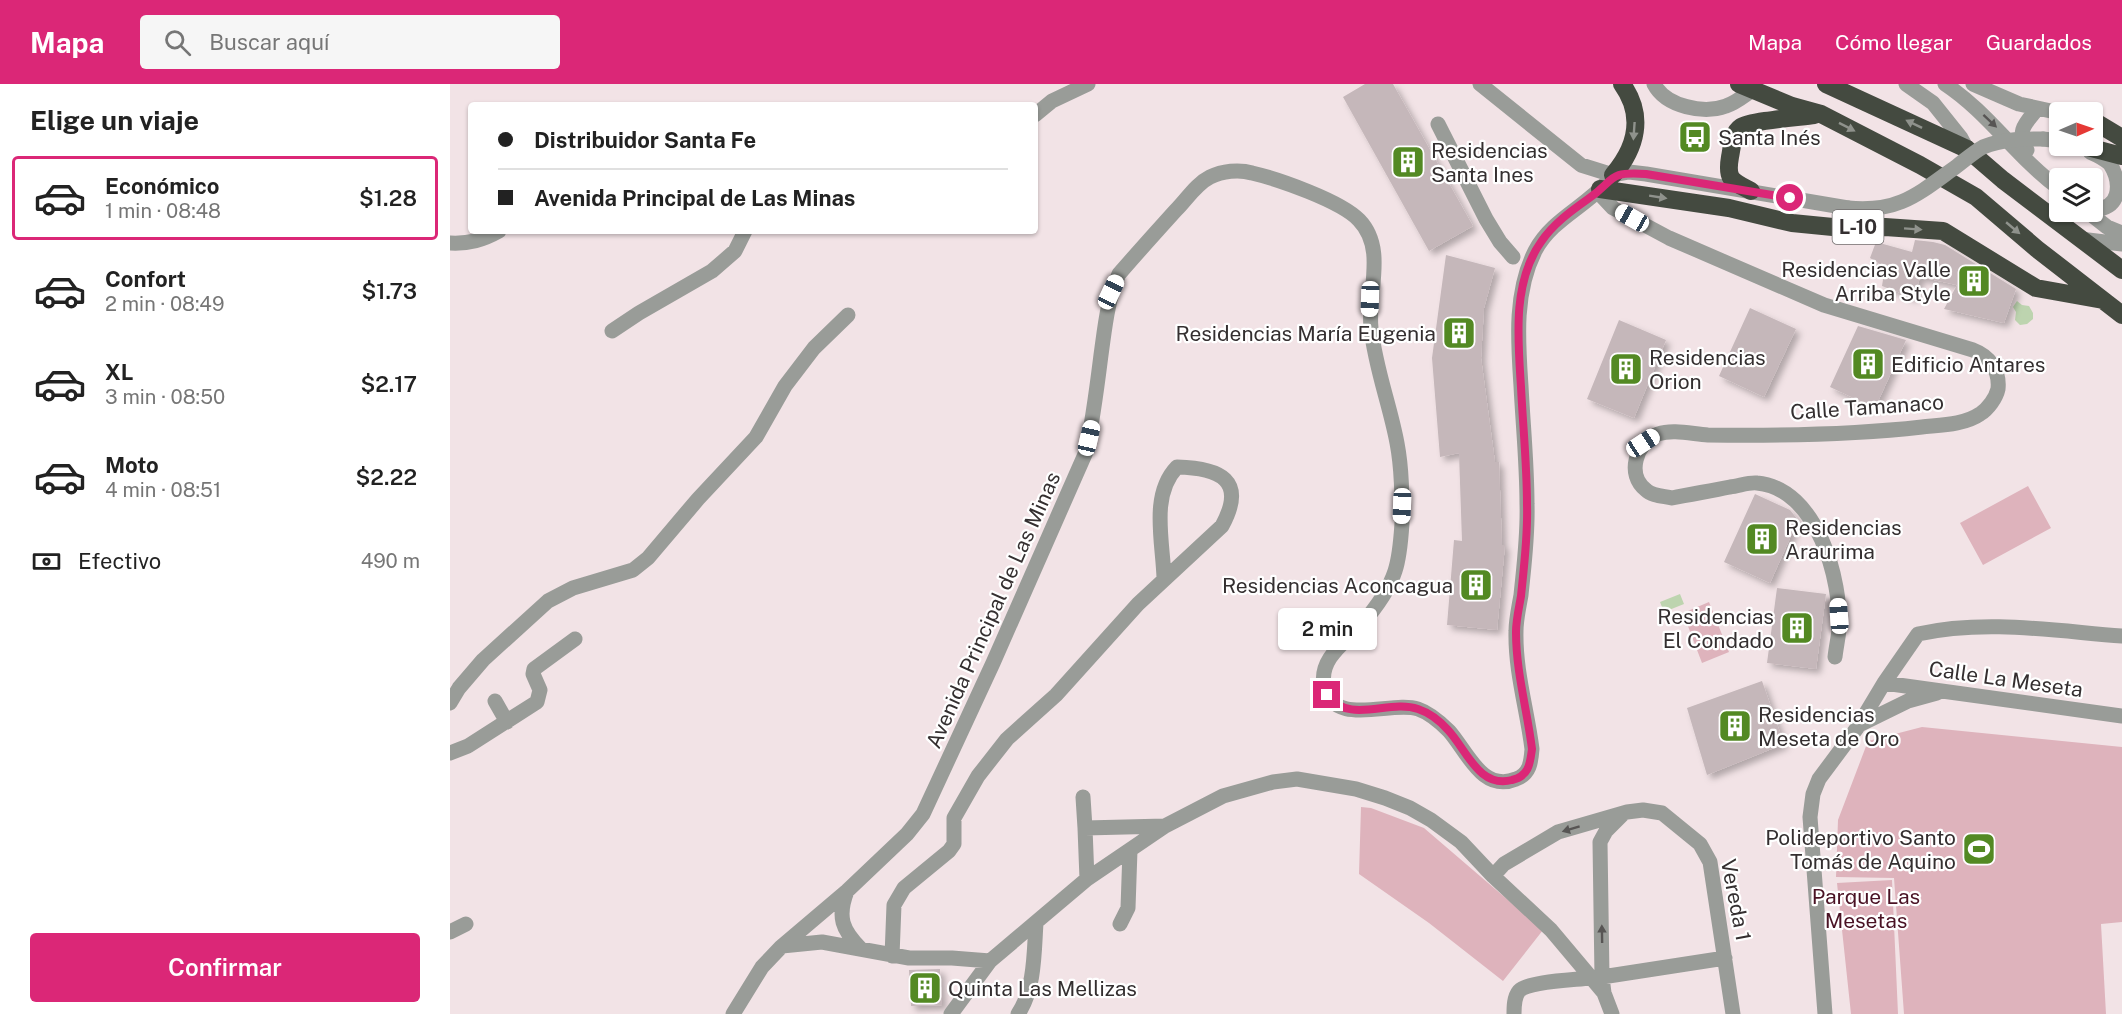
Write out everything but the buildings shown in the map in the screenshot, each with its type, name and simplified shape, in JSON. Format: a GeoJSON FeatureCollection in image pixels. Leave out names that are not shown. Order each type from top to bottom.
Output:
{"type":"FeatureCollection","features":[{"type":"Feature","properties":{"kind":"highway"},"geometry":{"type":"LineString","coordinates":[[1613,175],[1625,160],[1636,129],[1631,99],[1622,84]]}},
{"type":"Feature","properties":{"kind":"highway"},"geometry":{"type":"LineString","coordinates":[[1826,84],[1967,149],[2003,180],[2122,270]]}},
{"type":"Feature","properties":{"kind":"highway","name":"L-10"},"geometry":{"type":"LineString","coordinates":[[1747,87],[1792,106],[1821,114],[1976,197],[2037,249],[2122,315]]}},
{"type":"Feature","properties":{"kind":"highway"},"geometry":{"type":"LineString","coordinates":[[1751,191],[1730,179],[1727,171],[1734,135],[1741,127],[1772,120],[1821,114]]}},
{"type":"Feature","properties":{"kind":"highway"},"geometry":{"type":"LineString","coordinates":[[2103,126],[2122,138]]}},
{"type":"Feature","properties":{"kind":"highway"},"geometry":{"type":"LineString","coordinates":[[2103,151],[2122,156]]}},
{"type":"Feature","properties":{"kind":"highway","name":"L-10"},"geometry":{"type":"LineString","coordinates":[[1599,191],[1729,208],[1792,223],[1843,228],[1885,227],[1943,231],[2036,288],[2103,300]]}},
{"type":"Feature","properties":{"kind":"street"},"geometry":{"type":"LineString","coordinates":[[1038,113],[1052,101],[1088,84]]}},
{"type":"Feature","properties":{"kind":"street"},"geometry":{"type":"LineString","coordinates":[[1480,84],[1581,165],[1613,175],[1629,172],[1646,174],[1865,210],[1890,207],[1905,202],[1980,148],[2019,139],[2049,140]]}},
{"type":"Feature","properties":{"kind":"street"},"geometry":{"type":"LineString","coordinates":[[1654,84],[1670,99],[1692,108],[1712,110],[1729,106],[1747,87]]}},
{"type":"Feature","properties":{"kind":"street"},"geometry":{"type":"LineString","coordinates":[[1906,84],[1933,103],[1967,149]]}},
{"type":"Feature","properties":{"kind":"street"},"geometry":{"type":"LineString","coordinates":[[1945,84],[1990,121],[2049,180]]}},
{"type":"Feature","properties":{"kind":"street"},"geometry":{"type":"LineString","coordinates":[[1973,84],[2019,104],[2049,111]]}},
{"type":"Feature","properties":{"kind":"street"},"geometry":{"type":"LineString","coordinates":[[2037,109],[2023,126],[2021,135],[2026,148],[2049,179]]}},
{"type":"Feature","properties":{"kind":"street"},"geometry":{"type":"LineString","coordinates":[[2103,122],[2122,127]]}},
{"type":"Feature","properties":{"kind":"street"},"geometry":{"type":"LineString","coordinates":[[1438,124],[1486,219],[1500,242],[1513,257]]}},
{"type":"Feature","properties":{"kind":"street"},"geometry":{"type":"LineString","coordinates":[[2100,156],[2110,165],[2120,182],[2120,191],[2110,206],[2103,209]]}},
{"type":"Feature","properties":{"kind":"street","name":"Avenida Principal de Las Minas"},"geometry":{"type":"LineString","coordinates":[[733,1014],[762,967],[781,947],[848,891],[907,834],[923,814],[1038,563],[1086,452],[1092,424],[1106,313],[1111,292],[1119,274],[1200,183],[1210,176],[1223,172],[1250,172],[1335,204],[1359,220],[1367,232],[1375,259],[1370,299],[1371,331],[1398,445],[1402,506],[1400,551],[1396,570],[1383,595],[1361,625],[1332,654],[1326,664],[1323,674],[1327,695],[1333,703],[1353,710],[1404,706],[1417,708],[1428,713],[1449,731],[1484,776],[1495,781],[1507,782],[1518,779],[1526,773],[1531,761],[1532,749],[1516,660],[1516,628],[1527,542],[1518,344],[1519,311],[1523,285],[1530,263],[1541,241],[1573,210],[1599,191],[1613,175]]}},
{"type":"Feature","properties":{"kind":"street","name":"Calle Tamanaco"},"geometry":{"type":"LineString","coordinates":[[1599,191],[1613,208],[1668,238],[1824,305],[1973,350],[1982,354],[1995,368],[1998,382],[1995,398],[1980,414],[1966,420],[1891,430],[1829,434],[1706,435],[1673,432],[1657,434],[1643,443],[1635,467],[1638,480],[1646,490],[1659,496],[1672,498],[1755,483],[1773,486],[1791,496],[1814,521],[1833,574],[1839,616],[1835,657]]}},
{"type":"Feature","properties":{"kind":"street"},"geometry":{"type":"LineString","coordinates":[[2101,222],[2122,233]]}},
{"type":"Feature","properties":{"kind":"street"},"geometry":{"type":"LineString","coordinates":[[450,243],[465,243],[484,239],[493,234]]}},
{"type":"Feature","properties":{"kind":"street"},"geometry":{"type":"LineString","coordinates":[[612,331],[639,312],[712,271],[735,251],[744,234]]}},
{"type":"Feature","properties":{"kind":"street"},"geometry":{"type":"LineString","coordinates":[[2080,239],[2122,244]]}},
{"type":"Feature","properties":{"kind":"street"},"geometry":{"type":"LineString","coordinates":[[450,703],[459,688],[483,660],[548,601],[573,588],[633,570],[648,558],[698,499],[756,437],[785,386],[814,348],[848,315]]}},
{"type":"Feature","properties":{"kind":"street"},"geometry":{"type":"LineString","coordinates":[[892,956],[894,905],[904,888],[949,851],[954,844],[954,818],[978,776],[1007,739],[1056,695],[1138,603],[1222,526],[1230,511],[1231,490],[1228,482],[1219,475],[1204,469],[1177,467],[1164,485],[1161,501],[1164,578]]}},
{"type":"Feature","properties":{"kind":"street"},"geometry":{"type":"LineString","coordinates":[[1825,1014],[1810,817],[1813,794],[1819,779],[1859,724],[1918,634],[2003,627],[2122,636]]}},
{"type":"Feature","properties":{"kind":"street"},"geometry":{"type":"LineString","coordinates":[[450,753],[468,747],[537,702],[540,690],[533,674],[534,669],[575,639]]}},
{"type":"Feature","properties":{"kind":"street","name":"Calle La Meseta"},"geometry":{"type":"LineString","coordinates":[[1884,683],[2122,716]]}},
{"type":"Feature","properties":{"kind":"street"},"geometry":{"type":"LineString","coordinates":[[1859,724],[1908,701],[1944,691]]}},
{"type":"Feature","properties":{"kind":"street"},"geometry":{"type":"LineString","coordinates":[[495,701],[507,722]]}},
{"type":"Feature","properties":{"kind":"street"},"geometry":{"type":"LineString","coordinates":[[951,1014],[990,961],[1087,879],[1165,826],[1200,807],[1246,789],[1297,779],[1356,789],[1410,808],[1461,842],[1493,876],[1551,930],[1599,983],[1612,1014]]}},
{"type":"Feature","properties":{"kind":"street"},"geometry":{"type":"LineString","coordinates":[[1083,797],[1087,879]]}},
{"type":"Feature","properties":{"kind":"street","name":"Vereda 1"},"geometry":{"type":"LineString","coordinates":[[1493,876],[1504,864],[1558,832],[1627,812],[1643,810],[1662,813],[1700,844],[1710,862],[1733,1014]]}},
{"type":"Feature","properties":{"kind":"street"},"geometry":{"type":"LineString","coordinates":[[1599,983],[1600,842],[1615,820],[1627,812]]}},
{"type":"Feature","properties":{"kind":"street"},"geometry":{"type":"LineString","coordinates":[[1085,828],[1165,826]]}},
{"type":"Feature","properties":{"kind":"street"},"geometry":{"type":"LineString","coordinates":[[1120,924],[1128,908],[1130,850]]}},
{"type":"Feature","properties":{"kind":"street"},"geometry":{"type":"LineString","coordinates":[[848,891],[841,911],[845,931],[861,949]]}},
{"type":"Feature","properties":{"kind":"street"},"geometry":{"type":"LineString","coordinates":[[1018,1014],[1024,1005],[1030,979],[1036,922]]}},
{"type":"Feature","properties":{"kind":"street"},"geometry":{"type":"LineString","coordinates":[[450,932],[466,924]]}},
{"type":"Feature","properties":{"kind":"street"},"geometry":{"type":"LineString","coordinates":[[781,947],[822,942],[892,956],[990,961]]}},
{"type":"Feature","properties":{"kind":"street"},"geometry":{"type":"LineString","coordinates":[[1514,1014],[1519,992],[1529,986],[1599,983],[1725,958]]}},
{"type":"Feature","properties":{"kind":"green space"},"geometry":{"type":"Polygon","coordinates":[[[2028,486],[2051,528],[1983,565],[1960,523],[2028,486]]]}},
{"type":"Feature","properties":{"kind":"green space"},"geometry":{"type":"Polygon","coordinates":[[[1709,602],[1729,652],[1702,663],[1683,613],[1709,602]]]}},
{"type":"Feature","properties":{"kind":"green space","name":"Polideportivo Santo Tomás de Aquino"},"geometry":{"type":"Polygon","coordinates":[[[1922,727],[2122,747],[2122,922],[2101,924],[2106,1014],[1904,1014],[1894,878],[1836,877],[1838,820],[1868,741],[1922,727]]]}},
{"type":"Feature","properties":{"kind":"green space"},"geometry":{"type":"Polygon","coordinates":[[[1361,807],[1371,808],[1424,828],[1543,930],[1503,981],[1429,923],[1359,874],[1361,807]]]}},
{"type":"Feature","properties":{"kind":"green space","name":"Parque Las Mesetas"},"geometry":{"type":"Polygon","coordinates":[[[1892,880],[1898,1014],[1851,1014],[1837,883],[1892,880]]]}},
{"type":"Feature","properties":{"kind":"shaded area"},"geometry":{"type":"Polygon","coordinates":[[[2017,301],[2029,306],[2033,313],[2033,319],[2027,324],[2020,325],[2015,320],[2016,312],[2013,307],[2017,301]]]}},
{"type":"Feature","properties":{"kind":"shaded area"},"geometry":{"type":"Polygon","coordinates":[[[1680,594],[1684,604],[1664,612],[1660,602],[1680,594]]]}},
{"type":"Feature","properties":{"kind":"place","name":"Santa Inés"},"geometry":{"type":"Point","coordinates":[1695,137]}},
{"type":"Feature","properties":{"kind":"place","name":"Residencias Santa Ines"},"geometry":{"type":"Point","coordinates":[1408,162]}},
{"type":"Feature","properties":{"kind":"place","name":"Residencias Valle Arriba Style"},"geometry":{"type":"Point","coordinates":[1974,281]}},
{"type":"Feature","properties":{"kind":"place","name":"Residencias María Eugenia"},"geometry":{"type":"Point","coordinates":[1459,333]}},
{"type":"Feature","properties":{"kind":"place","name":"Edificio Antares"},"geometry":{"type":"Point","coordinates":[1868,364]}},
{"type":"Feature","properties":{"kind":"place","name":"Residencias Orion"},"geometry":{"type":"Point","coordinates":[1626,369]}},
{"type":"Feature","properties":{"kind":"place","name":"Residencias Araurima"},"geometry":{"type":"Point","coordinates":[1762,539]}},
{"type":"Feature","properties":{"kind":"place","name":"Residencias Aconcagua"},"geometry":{"type":"Point","coordinates":[1476,585]}},
{"type":"Feature","properties":{"kind":"place","name":"Residencias El Condado"},"geometry":{"type":"Point","coordinates":[1797,628]}},
{"type":"Feature","properties":{"kind":"place","name":"Residencias Meseta de Oro"},"geometry":{"type":"Point","coordinates":[1735,726]}},
{"type":"Feature","properties":{"kind":"place","name":"Polideportivo Santo Tomás de Aquino"},"geometry":{"type":"Point","coordinates":[1979,849]}},
{"type":"Feature","properties":{"kind":"place","name":"Quinta Las Mellizas"},"geometry":{"type":"Point","coordinates":[925,988]}},
{"type":"Feature","properties":{"kind":"route"},"geometry":{"type":"LineString","coordinates":[[1327,695],[1333,703],[1353,710],[1404,706],[1417,708],[1428,713],[1449,731],[1484,776],[1495,781],[1507,782],[1518,779],[1526,773],[1531,761],[1532,749],[1516,660],[1516,628],[1527,542],[1518,344],[1523,285],[1535,252],[1550,231],[1598,192],[1613,175],[1629,172],[1646,174],[1790,198]]}}]}
